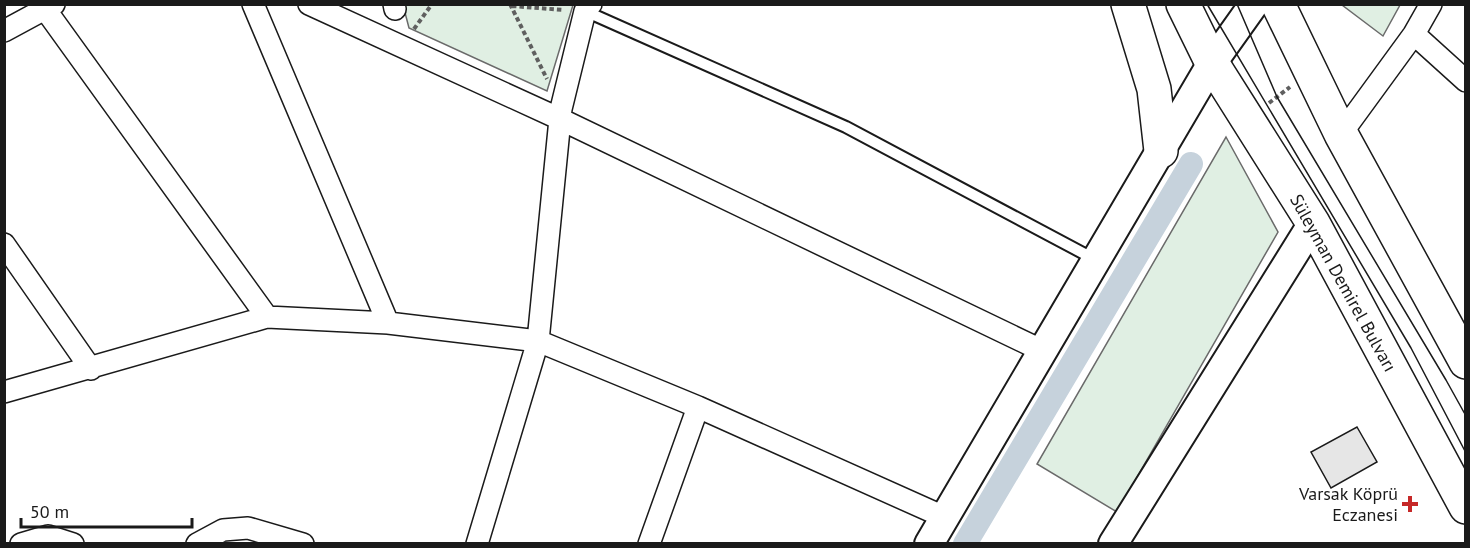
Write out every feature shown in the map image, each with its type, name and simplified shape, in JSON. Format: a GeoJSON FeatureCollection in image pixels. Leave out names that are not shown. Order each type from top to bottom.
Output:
{"type":"FeatureCollection","features":[{"type":"Feature","properties":{"kind":"main road"},"geometry":{"type":"LineString","coordinates":[[1128,4],[1154,89],[1161,151]]}},
{"type":"Feature","properties":{"kind":"main road","name":"Süleyman Demirel Bulvarı"},"geometry":{"type":"LineString","coordinates":[[1183,4],[1212,63],[1313,223],[1466,507]]}},
{"type":"Feature","properties":{"kind":"main road"},"geometry":{"type":"LineString","coordinates":[[1278,4],[1341,134],[1466,362]]}},
{"type":"Feature","properties":{"kind":"street"},"geometry":{"type":"LineString","coordinates":[[253,4],[388,323]]}},
{"type":"Feature","properties":{"kind":"street"},"geometry":{"type":"LineString","coordinates":[[309,4],[401,47],[560,114],[1043,351]]}},
{"type":"Feature","properties":{"kind":"street"},"geometry":{"type":"LineString","coordinates":[[929,543],[1212,63],[1254,4]]}},
{"type":"Feature","properties":{"kind":"street"},"geometry":{"type":"LineString","coordinates":[[1341,134],[1414,34],[1431,4]]}},
{"type":"Feature","properties":{"kind":"street"},"geometry":{"type":"LineString","coordinates":[[4,31],[50,7],[267,317]]}},
{"type":"Feature","properties":{"kind":"street"},"geometry":{"type":"LineString","coordinates":[[477,543],[538,341],[560,114],[588,8]]}},
{"type":"Feature","properties":{"kind":"street"},"geometry":{"type":"LineString","coordinates":[[1414,34],[1466,81]]}},
{"type":"Feature","properties":{"kind":"street"},"geometry":{"type":"LineString","coordinates":[[1113,543],[1313,223]]}},
{"type":"Feature","properties":{"kind":"street"},"geometry":{"type":"LineString","coordinates":[[4,244],[91,369]]}},
{"type":"Feature","properties":{"kind":"street"},"geometry":{"type":"LineString","coordinates":[[4,392],[267,317],[388,323],[538,341],[698,407],[944,517]]}},
{"type":"Feature","properties":{"kind":"street"},"geometry":{"type":"LineString","coordinates":[[649,543],[698,407]]}},
{"type":"Feature","properties":{"kind":"street"},"geometry":{"type":"LineString","coordinates":[[197,543],[223,530],[248,528],[303,543]]}},
{"type":"Feature","properties":{"kind":"street"},"geometry":{"type":"LineString","coordinates":[[21,543],[48,536],[73,543]]}},
{"type":"Feature","properties":{"kind":"lane"},"geometry":{"type":"LineString","coordinates":[[588,8],[846,127],[1096,260]]}},
{"type":"Feature","properties":{"kind":"path"},"geometry":{"type":"LineString","coordinates":[[401,47],[432,4]]}},
{"type":"Feature","properties":{"kind":"path"},"geometry":{"type":"LineString","coordinates":[[560,114],[511,5],[588,8]]}},
{"type":"Feature","properties":{"kind":"path"},"geometry":{"type":"LineString","coordinates":[[1247,119],[1310,72]]}},
{"type":"Feature","properties":{"kind":"green space"},"geometry":{"type":"Polygon","coordinates":[[[403,5],[573,5],[547,91],[409,28],[403,5]]]}},
{"type":"Feature","properties":{"kind":"green space"},"geometry":{"type":"Polygon","coordinates":[[[1342,5],[1400,5],[1383,36],[1342,5]]]}},
{"type":"Feature","properties":{"kind":"green space"},"geometry":{"type":"Polygon","coordinates":[[[1226,137],[1278,232],[1117,512],[1037,464],[1226,137]]]}},
{"type":"Feature","properties":{"kind":"building"},"geometry":{"type":"Polygon","coordinates":[[[1357,427],[1377,462],[1331,488],[1311,452],[1357,427]]]}},
{"type":"Feature","properties":{"kind":"waterway"},"geometry":{"type":"LineString","coordinates":[[965,544],[1191,164]]}},
{"type":"Feature","properties":{"kind":"tram line"},"geometry":{"type":"LineString","coordinates":[[1207,4],[1411,348],[1466,453]]}},
{"type":"Feature","properties":{"kind":"tram line"},"geometry":{"type":"LineString","coordinates":[[1237,4],[1277,97],[1466,416]]}},
{"type":"Feature","properties":{"kind":"place","name":"Varsak Köprü Eczanesi"},"geometry":{"type":"Point","coordinates":[1410,504]}}]}
